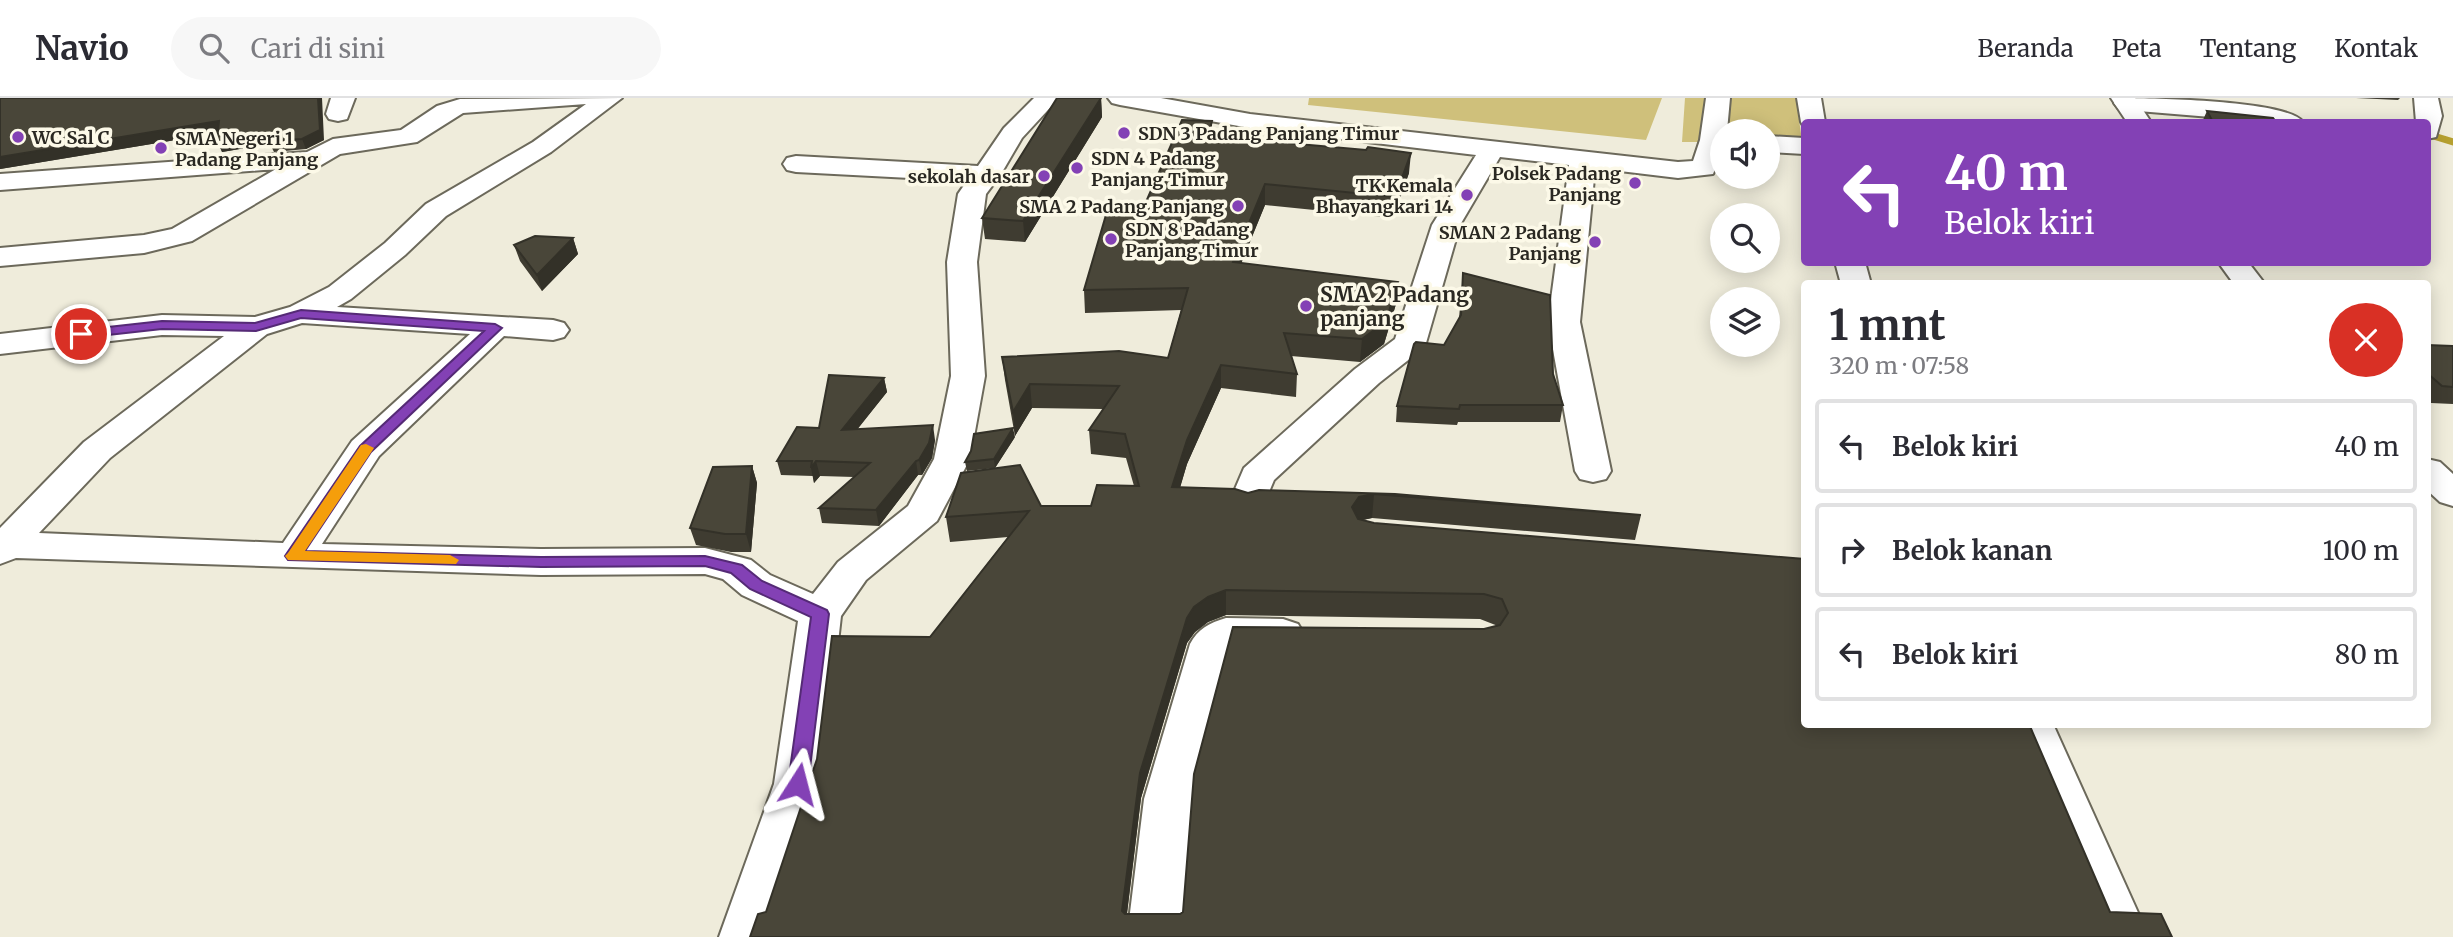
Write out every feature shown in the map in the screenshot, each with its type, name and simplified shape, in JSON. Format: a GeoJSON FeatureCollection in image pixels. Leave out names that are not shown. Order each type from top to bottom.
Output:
{"type":"FeatureCollection","features":[{"type":"Feature","properties":{"kind":"main road"},"geometry":{"type":"LineString","coordinates":[[1,259],[144,244],[182,234],[312,158],[342,144],[408,136],[452,108],[582,98]]}},
{"type":"Feature","properties":{"kind":"main road"},"geometry":{"type":"LineString","coordinates":[[0,344],[162,325],[256,327],[301,314],[340,293],[395,249],[436,210],[542,147],[610,98]]}},
{"type":"Feature","properties":{"kind":"main road"},"geometry":{"type":"LineString","coordinates":[[746,937],[798,784],[820,614],[852,570],[923,513],[952,459],[968,376],[962,262],[972,194],[988,174],[1013,133],[1047,98]]}},
{"type":"Feature","properties":{"kind":"main road"},"geometry":{"type":"LineString","coordinates":[[1120,98],[1236,108],[1492,150],[1583,161],[1694,170],[1704,167],[1710,155]]}},
{"type":"Feature","properties":{"kind":"main road"},"geometry":{"type":"LineString","coordinates":[[1718,98],[1718,119]]}},
{"type":"Feature","properties":{"kind":"main road"},"geometry":{"type":"LineString","coordinates":[[1809,98],[1812,119]]}},
{"type":"Feature","properties":{"kind":"main road"},"geometry":{"type":"LineString","coordinates":[[2426,98],[2436,133]]}},
{"type":"Feature","properties":{"kind":"main road"},"geometry":{"type":"LineString","coordinates":[[2129,108],[2274,115],[2284,119]]}},
{"type":"Feature","properties":{"kind":"main road"},"geometry":{"type":"LineString","coordinates":[[1780,145],[1801,146]]}},
{"type":"Feature","properties":{"kind":"main road"},"geometry":{"type":"LineString","coordinates":[[1248,503],[1257,476],[1367,376],[1409,343],[1446,225],[1492,150]]}},
{"type":"Feature","properties":{"kind":"main road"},"geometry":{"type":"LineString","coordinates":[[0,182],[312,158]]}},
{"type":"Feature","properties":{"kind":"main road"},"geometry":{"type":"LineString","coordinates":[[1583,161],[1564,322],[1593,471]]}},
{"type":"Feature","properties":{"kind":"main road"},"geometry":{"type":"LineString","coordinates":[[796,164],[988,174]]}},
{"type":"Feature","properties":{"kind":"main road"},"geometry":{"type":"LineString","coordinates":[[2235,266],[2247,280]]}},
{"type":"Feature","properties":{"kind":"main road"},"geometry":{"type":"LineString","coordinates":[[301,314],[553,330]]}},
{"type":"Feature","properties":{"kind":"main road"},"geometry":{"type":"LineString","coordinates":[[4,548],[97,450],[256,327]]}},
{"type":"Feature","properties":{"kind":"main road"},"geometry":{"type":"LineString","coordinates":[[294,556],[365,449],[495,328]]}},
{"type":"Feature","properties":{"kind":"main road"},"geometry":{"type":"LineString","coordinates":[[2431,474],[2453,494]]}},
{"type":"Feature","properties":{"kind":"main road"},"geometry":{"type":"LineString","coordinates":[[4,548],[541,562],[705,561],[737,569],[756,585],[820,614]]}},
{"type":"Feature","properties":{"kind":"main road"},"geometry":{"type":"LineString","coordinates":[[1154,937],[1168,799],[1211,644],[1226,633],[1320,634]]}},
{"type":"Feature","properties":{"kind":"main road"},"geometry":{"type":"LineString","coordinates":[[2032,728],[2122,937]]}},
{"type":"Feature","properties":{"kind":"shaded area"},"geometry":{"type":"Polygon","coordinates":[[[1309,98],[1662,98],[1646,140],[1308,105],[1309,98]]]}},
{"type":"Feature","properties":{"kind":"shaded area"},"geometry":{"type":"Polygon","coordinates":[[[1685,98],[1796,98],[1801,141],[1780,141],[1780,119],[1710,119],[1710,142],[1682,142],[1685,98]]]}},
{"type":"Feature","properties":{"kind":"building"},"geometry":{"type":"Polygon","coordinates":[[[0,98],[318,98],[320,130],[302,139],[269,141],[280,131],[217,141],[219,121],[0,157],[0,98]]]}},
{"type":"Feature","properties":{"kind":"building"},"geometry":{"type":"Polygon","coordinates":[[[1057,98],[1101,98],[1023,221],[982,218],[1057,98]]]}},
{"type":"Feature","properties":{"kind":"building"},"geometry":{"type":"Polygon","coordinates":[[[2207,111],[2274,119],[2211,119],[2207,111]]]}},
{"type":"Feature","properties":{"kind":"building"},"geometry":{"type":"Polygon","coordinates":[[[1182,120],[1212,121],[1208,136],[1366,150],[1368,147],[1411,153],[1395,197],[1265,184],[1233,262],[1398,282],[1386,321],[1362,339],[1284,333],[1297,374],[1221,365],[1187,440],[1172,487],[1235,489],[1248,493],[1259,490],[1395,494],[1641,515],[1374,494],[1359,497],[1352,507],[1358,519],[1374,523],[1801,559],[1801,728],[2031,728],[2110,912],[2161,914],[2172,937],[750,937],[758,914],[766,912],[817,759],[832,636],[930,637],[1029,511],[946,517],[961,473],[1020,465],[1041,506],[1091,506],[1097,485],[1139,486],[1125,434],[1089,430],[1119,386],[1030,384],[1013,412],[1002,357],[1119,351],[1168,358],[1188,288],[1084,290],[1108,208],[1142,211],[1182,120]],[[1226,590],[1208,597],[1194,607],[1187,618],[1140,773],[1122,911],[1125,914],[1183,912],[1194,774],[1233,627],[1484,629],[1500,625],[1508,613],[1502,599],[1484,594],[1226,590]]]}},
{"type":"Feature","properties":{"kind":"building"},"geometry":{"type":"Polygon","coordinates":[[[535,236],[573,238],[537,275],[514,245],[535,236]]]}},
{"type":"Feature","properties":{"kind":"building"},"geometry":{"type":"Polygon","coordinates":[[[1463,273],[1550,295],[1553,374],[1563,405],[1460,405],[1459,409],[1397,406],[1414,344],[1444,345],[1461,315],[1463,273]]]}},
{"type":"Feature","properties":{"kind":"building"},"geometry":{"type":"Polygon","coordinates":[[[2431,345],[2453,346],[2453,387],[2442,386],[2431,376],[2431,345]]]}},
{"type":"Feature","properties":{"kind":"building"},"geometry":{"type":"Polygon","coordinates":[[[829,375],[884,378],[842,430],[933,425],[929,443],[919,460],[876,510],[819,508],[870,463],[816,461],[811,468],[812,461],[777,461],[797,427],[819,428],[829,375]]]}},
{"type":"Feature","properties":{"kind":"building"},"geometry":{"type":"Polygon","coordinates":[[[1013,428],[994,459],[965,462],[971,451],[974,434],[1013,428]]]}},
{"type":"Feature","properties":{"kind":"building"},"geometry":{"type":"Polygon","coordinates":[[[752,466],[746,534],[725,534],[690,528],[713,467],[752,466]]]}},
{"type":"Feature","properties":{"kind":"waterway"},"geometry":{"type":"LineString","coordinates":[[2431,135],[2453,142]]}},
{"type":"Feature","properties":{"kind":"slow traffic"},"geometry":{"type":"LineString","coordinates":[[366,448],[294,556],[450,560]]}},
{"type":"Feature","properties":{"kind":"place","name":"SDN 3 Padang Panjang Timur"},"geometry":{"type":"Point","coordinates":[1124,133]}},
{"type":"Feature","properties":{"kind":"place","name":"WC Sal C"},"geometry":{"type":"Point","coordinates":[18,137]}},
{"type":"Feature","properties":{"kind":"place","name":"SMA Negeri 1 Padang Panjang"},"geometry":{"type":"Point","coordinates":[161,148]}},
{"type":"Feature","properties":{"kind":"place","name":"SDN 4 Padang Panjang Timur"},"geometry":{"type":"Point","coordinates":[1077,168]}},
{"type":"Feature","properties":{"kind":"place","name":"sekolah dasar"},"geometry":{"type":"Point","coordinates":[1044,176]}},
{"type":"Feature","properties":{"kind":"place","name":"Polsek Padang Panjang"},"geometry":{"type":"Point","coordinates":[1635,183]}},
{"type":"Feature","properties":{"kind":"place","name":"TK Kemala Bhayangkari 14"},"geometry":{"type":"Point","coordinates":[1467,195]}},
{"type":"Feature","properties":{"kind":"place","name":"SMA 2 Padang Panjang"},"geometry":{"type":"Point","coordinates":[1238,206]}},
{"type":"Feature","properties":{"kind":"place","name":"SDN 8 Padang Panjang Timur"},"geometry":{"type":"Point","coordinates":[1111,239]}},
{"type":"Feature","properties":{"kind":"place","name":"SMAN 2 Padang Panjang"},"geometry":{"type":"Point","coordinates":[1595,242]}},
{"type":"Feature","properties":{"kind":"place","name":"SMA 2 Padang panjang"},"geometry":{"type":"Point","coordinates":[1306,306]}},
{"type":"Feature","properties":{"kind":"route"},"geometry":{"type":"LineString","coordinates":[[81,334],[162,325],[256,327],[301,314],[495,328],[365,449],[294,556],[541,562],[705,561],[737,569],[756,585],[820,614],[798,784]]}}]}
